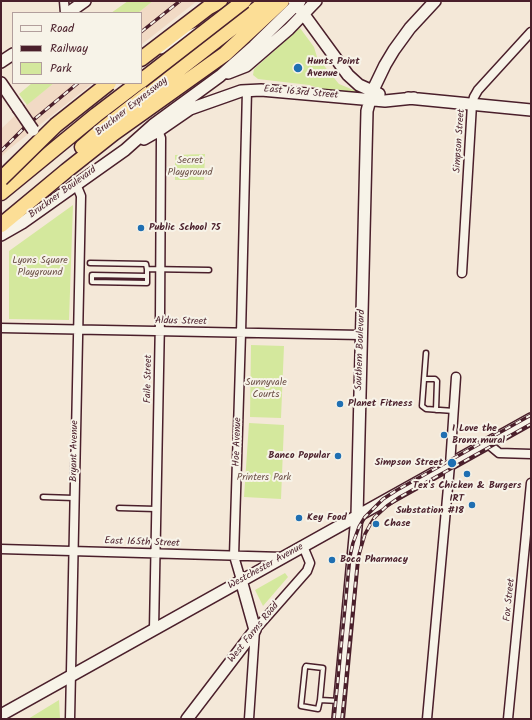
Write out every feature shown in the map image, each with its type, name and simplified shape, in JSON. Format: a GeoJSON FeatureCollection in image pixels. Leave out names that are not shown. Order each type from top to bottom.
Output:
{"type":"FeatureCollection","features":[{"type":"Feature","properties":{"kind":"highway"},"geometry":{"type":"LineString","coordinates":[[142,59],[209,7],[220,1]]}},
{"type":"Feature","properties":{"kind":"highway","name":"Bruckner Expressway"},"geometry":{"type":"LineString","coordinates":[[142,80],[244,1]]}},
{"type":"Feature","properties":{"kind":"highway","name":"Bruckner Expressway"},"geometry":{"type":"LineString","coordinates":[[1,217],[104,128],[266,1]]}},
{"type":"Feature","properties":{"kind":"highway"},"geometry":{"type":"LineString","coordinates":[[1,225],[66,171],[114,134],[225,54],[282,1]]}},
{"type":"Feature","properties":{"kind":"highway"},"geometry":{"type":"LineString","coordinates":[[1,180],[56,125],[108,84]]}},
{"type":"Feature","properties":{"kind":"highway","name":"Bruckner Expressway"},"geometry":{"type":"LineString","coordinates":[[1,193],[96,115],[137,84]]}},
{"type":"Feature","properties":{"kind":"main road"},"geometry":{"type":"LineString","coordinates":[[68,12],[85,1]]}},
{"type":"Feature","properties":{"kind":"main road"},"geometry":{"type":"LineString","coordinates":[[142,59],[167,45],[214,26],[253,1]]}},
{"type":"Feature","properties":{"kind":"main road","name":"Bruckner Boulevard"},"geometry":{"type":"LineString","coordinates":[[220,76],[246,66],[316,1]]}},
{"type":"Feature","properties":{"kind":"main road","name":"Southern Boulevard"},"geometry":{"type":"LineString","coordinates":[[338,719],[357,516],[366,117],[371,96],[385,65],[398,43],[435,1]]}},
{"type":"Feature","properties":{"kind":"main road"},"geometry":{"type":"LineString","coordinates":[[297,2],[303,14],[348,75],[371,96]]}},
{"type":"Feature","properties":{"kind":"main road","name":"Bruckner Boulevard"},"geometry":{"type":"LineString","coordinates":[[125,150],[153,125],[220,76],[254,46],[297,2]]}},
{"type":"Feature","properties":{"kind":"main road"},"geometry":{"type":"LineString","coordinates":[[1,62],[12,55]]}},
{"type":"Feature","properties":{"kind":"main road"},"geometry":{"type":"LineString","coordinates":[[1,83],[41,142]]}},
{"type":"Feature","properties":{"kind":"main road"},"geometry":{"type":"LineString","coordinates":[[1,180],[41,142],[112,84]]}},
{"type":"Feature","properties":{"kind":"main road","name":"East 163rd Street"},"geometry":{"type":"LineString","coordinates":[[190,109],[233,93],[247,90],[261,90],[371,96],[381,95],[531,110]]}},
{"type":"Feature","properties":{"kind":"main road","name":"Bruckner Boulevard"},"geometry":{"type":"LineString","coordinates":[[1,235],[22,223],[125,150],[158,131],[190,109]]}},
{"type":"Feature","properties":{"kind":"main road"},"geometry":{"type":"LineString","coordinates":[[1,243],[22,223]]}},
{"type":"Feature","properties":{"kind":"main road","name":"Westchester Avenue"},"geometry":{"type":"LineString","coordinates":[[1,715],[531,419]]}},
{"type":"Feature","properties":{"kind":"main road","name":"Hoe Avenue"},"geometry":{"type":"LineString","coordinates":[[241,580],[255,630]]}},
{"type":"Feature","properties":{"kind":"main road","name":"West Farms Road"},"geometry":{"type":"LineString","coordinates":[[187,719],[255,630]]}},
{"type":"Feature","properties":{"kind":"street"},"geometry":{"type":"LineString","coordinates":[[64,1],[66,12]]}},
{"type":"Feature","properties":{"kind":"street","name":"Simpson Street"},"geometry":{"type":"LineString","coordinates":[[462,273],[472,104],[474,97],[478,90],[531,32]]}},
{"type":"Feature","properties":{"kind":"street","name":"Hoe Avenue"},"geometry":{"type":"LineString","coordinates":[[241,580],[234,556],[242,333],[247,90]]}},
{"type":"Feature","properties":{"kind":"street","name":"Faile Street"},"geometry":{"type":"LineString","coordinates":[[154,629],[162,138],[158,131]]}},
{"type":"Feature","properties":{"kind":"street","name":"Bryant Avenue"},"geometry":{"type":"LineString","coordinates":[[70,719],[81,196],[76,184]]}},
{"type":"Feature","properties":{"kind":"street","name":"Aldus Street"},"geometry":{"type":"LineString","coordinates":[[1,328],[361,335]]}},
{"type":"Feature","properties":{"kind":"street"},"geometry":{"type":"LineString","coordinates":[[427,719],[450,465],[456,377]]}},
{"type":"Feature","properties":{"kind":"street"},"geometry":{"type":"LineString","coordinates":[[487,443],[499,453],[531,454]]}},
{"type":"Feature","properties":{"kind":"street","name":"Fox Street"},"geometry":{"type":"LineString","coordinates":[[508,719],[531,483]]}},
{"type":"Feature","properties":{"kind":"street","name":"West Farms Road"},"geometry":{"type":"LineString","coordinates":[[255,630],[307,571],[310,563],[303,546]]}},
{"type":"Feature","properties":{"kind":"street","name":"East 165th Street"},"geometry":{"type":"LineString","coordinates":[[1,549],[283,557]]}},
{"type":"Feature","properties":{"kind":"street","name":"Hoe Avenue"},"geometry":{"type":"LineString","coordinates":[[249,719],[255,630]]}},
{"type":"Feature","properties":{"kind":"lane"},"geometry":{"type":"LineString","coordinates":[[90,263],[146,264],[147,269],[147,276],[147,283],[92,282],[92,275],[147,276]]}},
{"type":"Feature","properties":{"kind":"lane"},"geometry":{"type":"LineString","coordinates":[[147,269],[209,270]]}},
{"type":"Feature","properties":{"kind":"lane"},"geometry":{"type":"LineString","coordinates":[[426,354],[422,406],[426,409],[454,410]]}},
{"type":"Feature","properties":{"kind":"lane"},"geometry":{"type":"LineString","coordinates":[[424,379],[434,379],[437,381],[436,410]]}},
{"type":"Feature","properties":{"kind":"lane"},"geometry":{"type":"LineString","coordinates":[[43,497],[74,498]]}},
{"type":"Feature","properties":{"kind":"lane"},"geometry":{"type":"LineString","coordinates":[[119,508],[156,509]]}},
{"type":"Feature","properties":{"kind":"lane"},"geometry":{"type":"LineString","coordinates":[[306,666],[323,668],[320,700],[318,709],[301,706],[306,666]]}},
{"type":"Feature","properties":{"kind":"lane"},"geometry":{"type":"LineString","coordinates":[[320,700],[340,701]]}},
{"type":"Feature","properties":{"kind":"shaded area"},"geometry":{"type":"Polygon","coordinates":[[[153,1],[197,1],[142,44],[142,12],[139,12],[153,1]]]}},
{"type":"Feature","properties":{"kind":"shaded area"},"geometry":{"type":"Polygon","coordinates":[[[53,84],[92,84],[1,157],[1,129],[27,104],[53,84]]]}},
{"type":"Feature","properties":{"kind":"green space"},"geometry":{"type":"Polygon","coordinates":[[[128,1],[153,1],[139,12],[112,12],[128,1]]]}},
{"type":"Feature","properties":{"kind":"green space"},"geometry":{"type":"Polygon","coordinates":[[[300,28],[314,47],[317,57],[339,84],[356,91],[354,95],[337,94],[329,89],[322,89],[309,85],[258,79],[253,75],[254,69],[300,28]]]}},
{"type":"Feature","properties":{"kind":"green space"},"geometry":{"type":"Polygon","coordinates":[[[31,84],[53,84],[27,105],[19,94],[31,84]]]}},
{"type":"Feature","properties":{"kind":"green space","name":"Secret Playground"},"geometry":{"type":"Polygon","coordinates":[[[205,154],[204,180],[175,180],[175,155],[205,154]]]}},
{"type":"Feature","properties":{"kind":"green space","name":"Lyons Square Playground"},"geometry":{"type":"Polygon","coordinates":[[[73,205],[69,320],[9,319],[9,251],[73,205]]]}},
{"type":"Feature","properties":{"kind":"green space","name":"Sunnyvale Courts"},"geometry":{"type":"Polygon","coordinates":[[[251,345],[284,346],[281,418],[250,417],[251,345]]]}},
{"type":"Feature","properties":{"kind":"green space","name":"Printers Park"},"geometry":{"type":"Polygon","coordinates":[[[249,423],[284,425],[281,499],[244,497],[249,423]]]}},
{"type":"Feature","properties":{"kind":"green space"},"geometry":{"type":"Polygon","coordinates":[[[285,573],[288,577],[263,606],[255,590],[285,573]]]}},
{"type":"Feature","properties":{"kind":"green space"},"geometry":{"type":"Polygon","coordinates":[[[59,700],[60,719],[28,719],[59,700]]]}},
{"type":"Feature","properties":{"kind":"railway"},"geometry":{"type":"LineString","coordinates":[[142,31],[180,1]]}},
{"type":"Feature","properties":{"kind":"railway"},"geometry":{"type":"LineString","coordinates":[[1,151],[25,127],[77,84]]}},
{"type":"Feature","properties":{"kind":"railway"},"geometry":{"type":"LineString","coordinates":[[334,719],[350,556],[359,527],[365,517],[383,499],[397,490],[531,415]]}},
{"type":"Feature","properties":{"kind":"railway"},"geometry":{"type":"LineString","coordinates":[[342,719],[358,558],[365,534],[375,517],[400,497],[531,424]]}},
{"type":"Feature","properties":{"kind":"place","name":"Hunts Point Avenue"},"geometry":{"type":"Point","coordinates":[298,68]}},
{"type":"Feature","properties":{"kind":"place","name":"Public School 75"},"geometry":{"type":"Point","coordinates":[141,228]}},
{"type":"Feature","properties":{"kind":"place","name":"Planet Fitness"},"geometry":{"type":"Point","coordinates":[340,404]}},
{"type":"Feature","properties":{"kind":"place","name":"I Love the Bronx mural"},"geometry":{"type":"Point","coordinates":[444,435]}},
{"type":"Feature","properties":{"kind":"place","name":"Banco Popular"},"geometry":{"type":"Point","coordinates":[338,456]}},
{"type":"Feature","properties":{"kind":"place","name":"Simpson Street"},"geometry":{"type":"Point","coordinates":[452,463]}},
{"type":"Feature","properties":{"kind":"place","name":"Tex's Chicken & Burgers"},"geometry":{"type":"Point","coordinates":[467,474]}},
{"type":"Feature","properties":{"kind":"place","name":"IRT Substation #18"},"geometry":{"type":"Point","coordinates":[472,505]}},
{"type":"Feature","properties":{"kind":"place","name":"Key Food"},"geometry":{"type":"Point","coordinates":[299,518]}},
{"type":"Feature","properties":{"kind":"place","name":"Chase"},"geometry":{"type":"Point","coordinates":[376,524]}},
{"type":"Feature","properties":{"kind":"place","name":"Boca Pharmacy"},"geometry":{"type":"Point","coordinates":[332,560]}}]}
